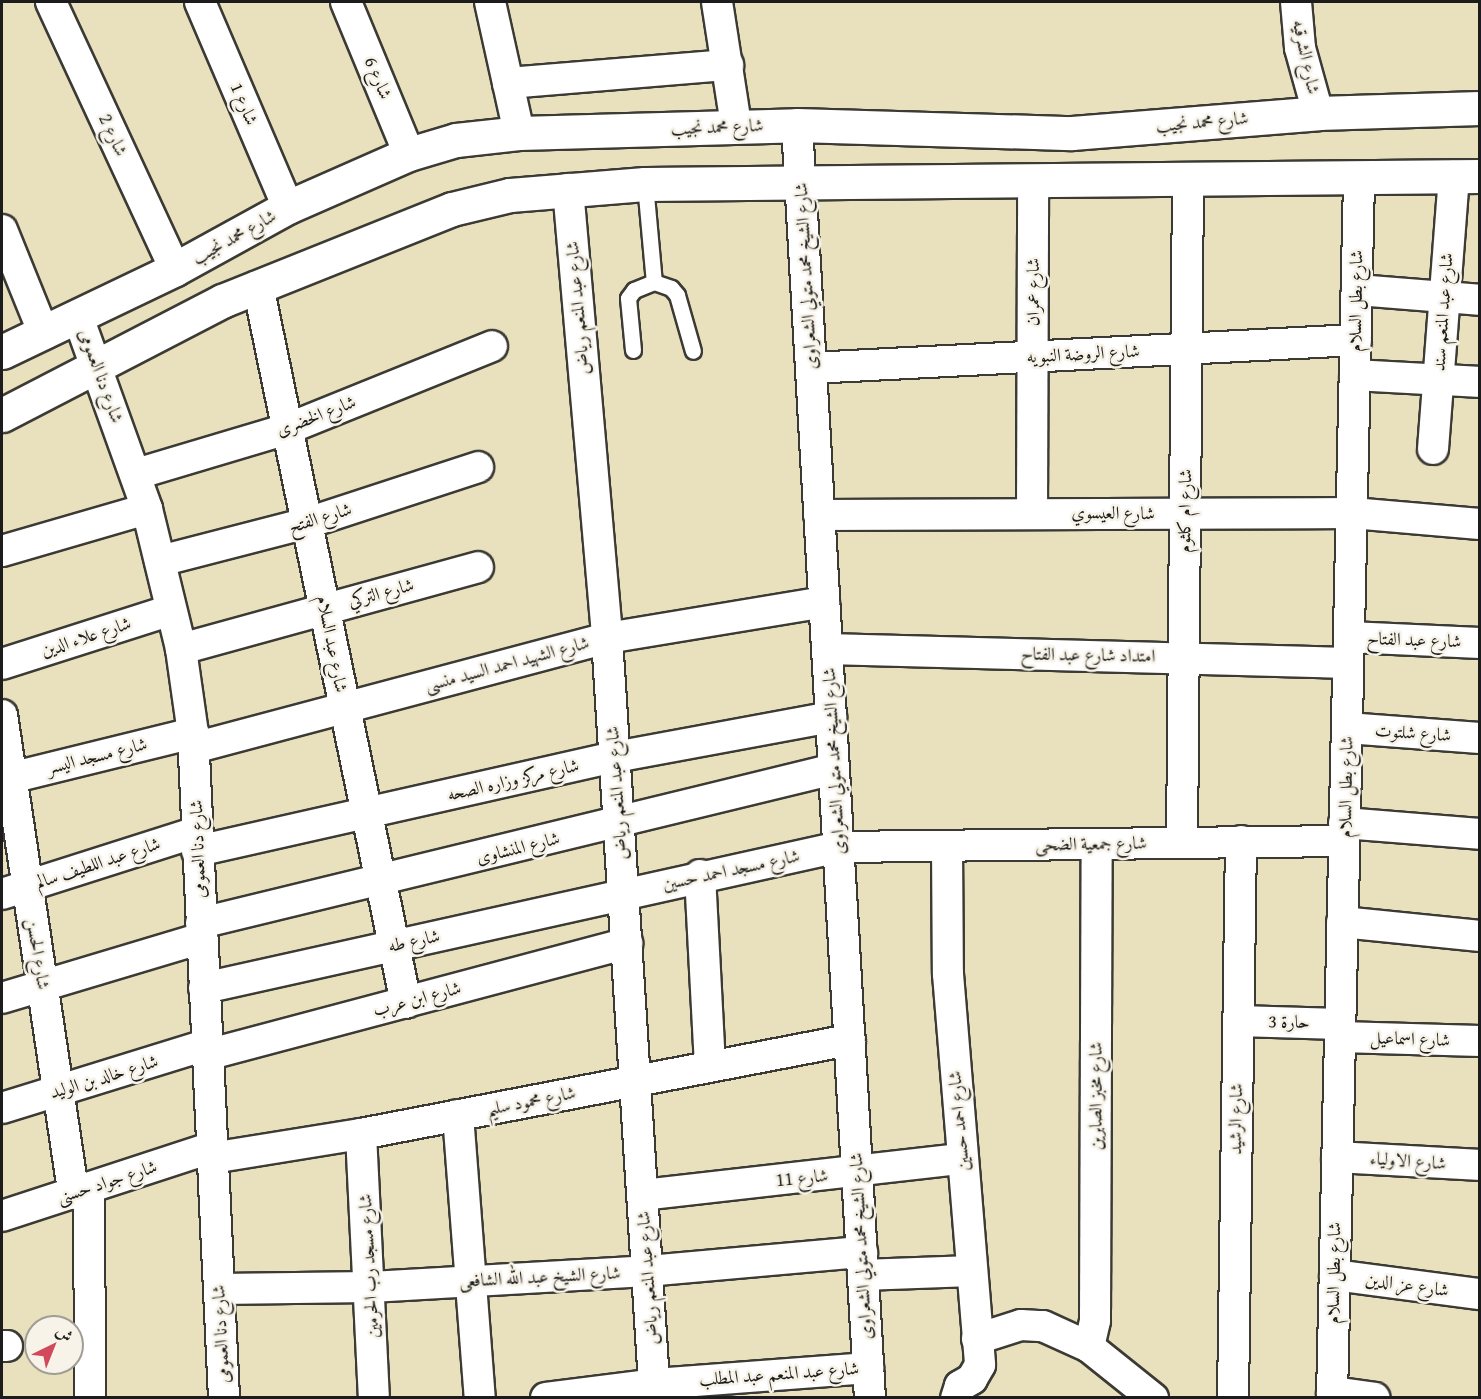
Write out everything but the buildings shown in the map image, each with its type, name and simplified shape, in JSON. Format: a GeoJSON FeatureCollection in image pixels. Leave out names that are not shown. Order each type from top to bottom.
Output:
{"type":"FeatureCollection","features":[{"type":"Feature","properties":{"kind":"main road","name":"شارع محمد نجيب"},"geometry":{"type":"LineString","coordinates":[[2,352],[44,334],[175,269],[288,207],[409,154],[456,140],[519,133],[797,124],[1071,133],[1318,113],[1479,108]]}},
{"type":"Feature","properties":{"kind":"main road"},"geometry":{"type":"LineString","coordinates":[[2,415],[258,286],[452,209],[510,195],[645,184],[1467,176]]}},
{"type":"Feature","properties":{"kind":"street","name":"شارع 2"},"geometry":{"type":"LineString","coordinates":[[51,2],[175,269]]}},
{"type":"Feature","properties":{"kind":"street","name":"شارع 1"},"geometry":{"type":"LineString","coordinates":[[200,2],[288,207]]}},
{"type":"Feature","properties":{"kind":"street","name":"شارع 6"},"geometry":{"type":"LineString","coordinates":[[346,2],[409,154]]}},
{"type":"Feature","properties":{"kind":"street"},"geometry":{"type":"LineString","coordinates":[[490,2],[519,133]]}},
{"type":"Feature","properties":{"kind":"street"},"geometry":{"type":"LineString","coordinates":[[717,2],[736,125]]}},
{"type":"Feature","properties":{"kind":"street","name":"شارع الشرقيه"},"geometry":{"type":"LineString","coordinates":[[1296,2],[1300,48],[1318,113]]}},
{"type":"Feature","properties":{"kind":"street"},"geometry":{"type":"LineString","coordinates":[[508,83],[728,65]]}},
{"type":"Feature","properties":{"kind":"street","name":"شارع الشيخ محمد متولي الشعراوى"},"geometry":{"type":"LineString","coordinates":[[797,124],[870,1398]]}},
{"type":"Feature","properties":{"kind":"street","name":"شارع عبد المنعم سند"},"geometry":{"type":"LineString","coordinates":[[1433,448],[1444,297],[1467,176]]}},
{"type":"Feature","properties":{"kind":"street","name":"شارع بطل السلام"},"geometry":{"type":"LineString","coordinates":[[1332,1395],[1359,177]]}},
{"type":"Feature","properties":{"kind":"street","name":"شارع ام كلثوم"},"geometry":{"type":"LineString","coordinates":[[1182,843],[1188,179]]}},
{"type":"Feature","properties":{"kind":"street","name":"شارع عمران"},"geometry":{"type":"LineString","coordinates":[[1032,512],[1033,181]]}},
{"type":"Feature","properties":{"kind":"street","name":"شارع عبد المنعم رياض"},"geometry":{"type":"LineString","coordinates":[[568,189],[607,638],[655,1391]]}},
{"type":"Feature","properties":{"kind":"street"},"geometry":{"type":"LineString","coordinates":[[2,230],[44,334]]}},
{"type":"Feature","properties":{"kind":"street","name":"شارع عبد السلام"},"geometry":{"type":"LineString","coordinates":[[258,286],[406,1003]]}},
{"type":"Feature","properties":{"kind":"street"},"geometry":{"type":"LineString","coordinates":[[1357,290],[1479,300]]}},
{"type":"Feature","properties":{"kind":"street","name":"شارع دنا العمومى"},"geometry":{"type":"LineString","coordinates":[[78,316],[99,365],[147,509],[181,649],[194,740],[196,842],[224,1398]]}},
{"type":"Feature","properties":{"kind":"street","name":"شارع الروضة النبويه"},"geometry":{"type":"LineString","coordinates":[[811,368],[1356,339]]}},
{"type":"Feature","properties":{"kind":"street","name":"شارع الخضرى"},"geometry":{"type":"LineString","coordinates":[[136,474],[287,429],[492,346]]}},
{"type":"Feature","properties":{"kind":"street"},"geometry":{"type":"LineString","coordinates":[[1355,375],[1479,382]]}},
{"type":"Feature","properties":{"kind":"street","name":"شارع الفتح"},"geometry":{"type":"LineString","coordinates":[[160,561],[307,523],[478,467]]}},
{"type":"Feature","properties":{"kind":"street"},"geometry":{"type":"LineString","coordinates":[[2,550],[147,509]]}},
{"type":"Feature","properties":{"kind":"street","name":"شارع العيسوي"},"geometry":{"type":"LineString","coordinates":[[819,515],[1032,512],[1352,513],[1479,524]]}},
{"type":"Feature","properties":{"kind":"street","name":"شارع التركي"},"geometry":{"type":"LineString","coordinates":[[181,649],[478,567]]}},
{"type":"Feature","properties":{"kind":"street","name":"شارع الشهيد احمد السيد منسى"},"geometry":{"type":"LineString","coordinates":[[194,740],[345,706],[607,638],[824,602]]}},
{"type":"Feature","properties":{"kind":"street","name":"شارع علاء الدين"},"geometry":{"type":"LineString","coordinates":[[2,664],[171,610]]}},
{"type":"Feature","properties":{"kind":"street","name":"شارع عبد الفتاح"},"geometry":{"type":"LineString","coordinates":[[1348,650],[1479,643]]}},
{"type":"Feature","properties":{"kind":"street","name":"امتداد شارع عبد الفتاح"},"geometry":{"type":"LineString","coordinates":[[827,649],[1184,657],[1348,650]]}},
{"type":"Feature","properties":{"kind":"street","name":"شارع الحسن"},"geometry":{"type":"LineString","coordinates":[[2,715],[14,890],[43,987],[59,1091],[82,1191],[90,1398]]}},
{"type":"Feature","properties":{"kind":"street","name":"شارع مركز وزاره الصحه"},"geometry":{"type":"LineString","coordinates":[[196,842],[366,813],[615,757],[831,717]]}},
{"type":"Feature","properties":{"kind":"street","name":"شارع شلتوت"},"geometry":{"type":"LineString","coordinates":[[1347,728],[1479,738]]}},
{"type":"Feature","properties":{"kind":"street","name":"شارع مسجد اليسر"},"geometry":{"type":"LineString","coordinates":[[6,778],[194,740]]}},
{"type":"Feature","properties":{"kind":"street","name":"شارع المنشاوى"},"geometry":{"type":"LineString","coordinates":[[2,999],[43,987],[201,930],[381,881],[834,769]]}},
{"type":"Feature","properties":{"kind":"street","name":"شارع جمعية الضحى"},"geometry":{"type":"LineString","coordinates":[[838,847],[1182,843],[1241,841],[1344,832],[1479,834]]}},
{"type":"Feature","properties":{"kind":"street","name":"شارع الرشيد"},"geometry":{"type":"LineString","coordinates":[[1233,1398],[1241,841]]}},
{"type":"Feature","properties":{"kind":"street","name":"شارع عبد اللطيف سالم"},"geometry":{"type":"LineString","coordinates":[[14,890],[196,842]]}},
{"type":"Feature","properties":{"kind":"street","name":"شارع مخبز الصابرين"},"geometry":{"type":"LineString","coordinates":[[1089,1347],[1095,1321],[1097,844]]}},
{"type":"Feature","properties":{"kind":"street","name":"شارع احمد حسين"},"geometry":{"type":"LineString","coordinates":[[947,846],[948,974],[979,1370],[958,1392]]}},
{"type":"Feature","properties":{"kind":"street","name":"شارع مسجد احمد حسين"},"geometry":{"type":"LineString","coordinates":[[624,895],[700,875],[838,847]]}},
{"type":"Feature","properties":{"kind":"street"},"geometry":{"type":"LineString","coordinates":[[700,875],[710,1065]]}},
{"type":"Feature","properties":{"kind":"street","name":"شارع طه"},"geometry":{"type":"LineString","coordinates":[[204,988],[624,895]]}},
{"type":"Feature","properties":{"kind":"street"},"geometry":{"type":"LineString","coordinates":[[1342,922],[1479,936]]}},
{"type":"Feature","properties":{"kind":"street","name":"شارع ابن عرب"},"geometry":{"type":"LineString","coordinates":[[206,1050],[406,1003],[627,943]]}},
{"type":"Feature","properties":{"kind":"street","name":"حارة 3"},"geometry":{"type":"LineString","coordinates":[[1238,1021],[1340,1030]]}},
{"type":"Feature","properties":{"kind":"street","name":"شارع اسماعيل"},"geometry":{"type":"LineString","coordinates":[[1340,1030],[1479,1041]]}},
{"type":"Feature","properties":{"kind":"street","name":"شارع محمود سليم"},"geometry":{"type":"LineString","coordinates":[[212,1153],[361,1134],[710,1065],[850,1040]]}},
{"type":"Feature","properties":{"kind":"street","name":"شارع خالد بن الوليد"},"geometry":{"type":"LineString","coordinates":[[2,1108],[206,1050]]}},
{"type":"Feature","properties":{"kind":"street"},"geometry":{"type":"LineString","coordinates":[[458,1115],[474,1281],[480,1398]]}},
{"type":"Feature","properties":{"kind":"street","name":"شارع مسجد رب الحرمين"},"geometry":{"type":"LineString","coordinates":[[361,1134],[371,1287],[374,1398]]}},
{"type":"Feature","properties":{"kind":"street","name":"شارع جواد حسنى"},"geometry":{"type":"LineString","coordinates":[[2,1216],[212,1153]]}},
{"type":"Feature","properties":{"kind":"street","name":"شارع الاولياء"},"geometry":{"type":"LineString","coordinates":[[1337,1157],[1479,1165]]}},
{"type":"Feature","properties":{"kind":"street","name":"شارع 11"},"geometry":{"type":"LineString","coordinates":[[643,1196],[962,1159]]}},
{"type":"Feature","properties":{"kind":"street","name":"شارع الشيخ عبد الله الشافعى"},"geometry":{"type":"LineString","coordinates":[[219,1289],[371,1287],[647,1271],[862,1264],[971,1271]]}},
{"type":"Feature","properties":{"kind":"street","name":"شارع عز الدين"},"geometry":{"type":"LineString","coordinates":[[1335,1275],[1479,1294]]}},
{"type":"Feature","properties":{"kind":"street"},"geometry":{"type":"LineString","coordinates":[[977,1339],[1021,1325],[1043,1326],[1089,1347],[1153,1398]]}},
{"type":"Feature","properties":{"kind":"street","name":"شارع عبد المنعم عبد المطلب"},"geometry":{"type":"LineString","coordinates":[[546,1398],[655,1391],[868,1368]]}},
{"type":"Feature","properties":{"kind":"street"},"geometry":{"type":"LineString","coordinates":[[1332,1395],[1375,1398]]}},
{"type":"Feature","properties":{"kind":"lane"},"geometry":{"type":"LineString","coordinates":[[645,184],[654,282]]}},
{"type":"Feature","properties":{"kind":"lane"},"geometry":{"type":"LineString","coordinates":[[633,350],[628,298],[634,290],[654,282],[671,288],[677,296],[693,351]]}}]}
